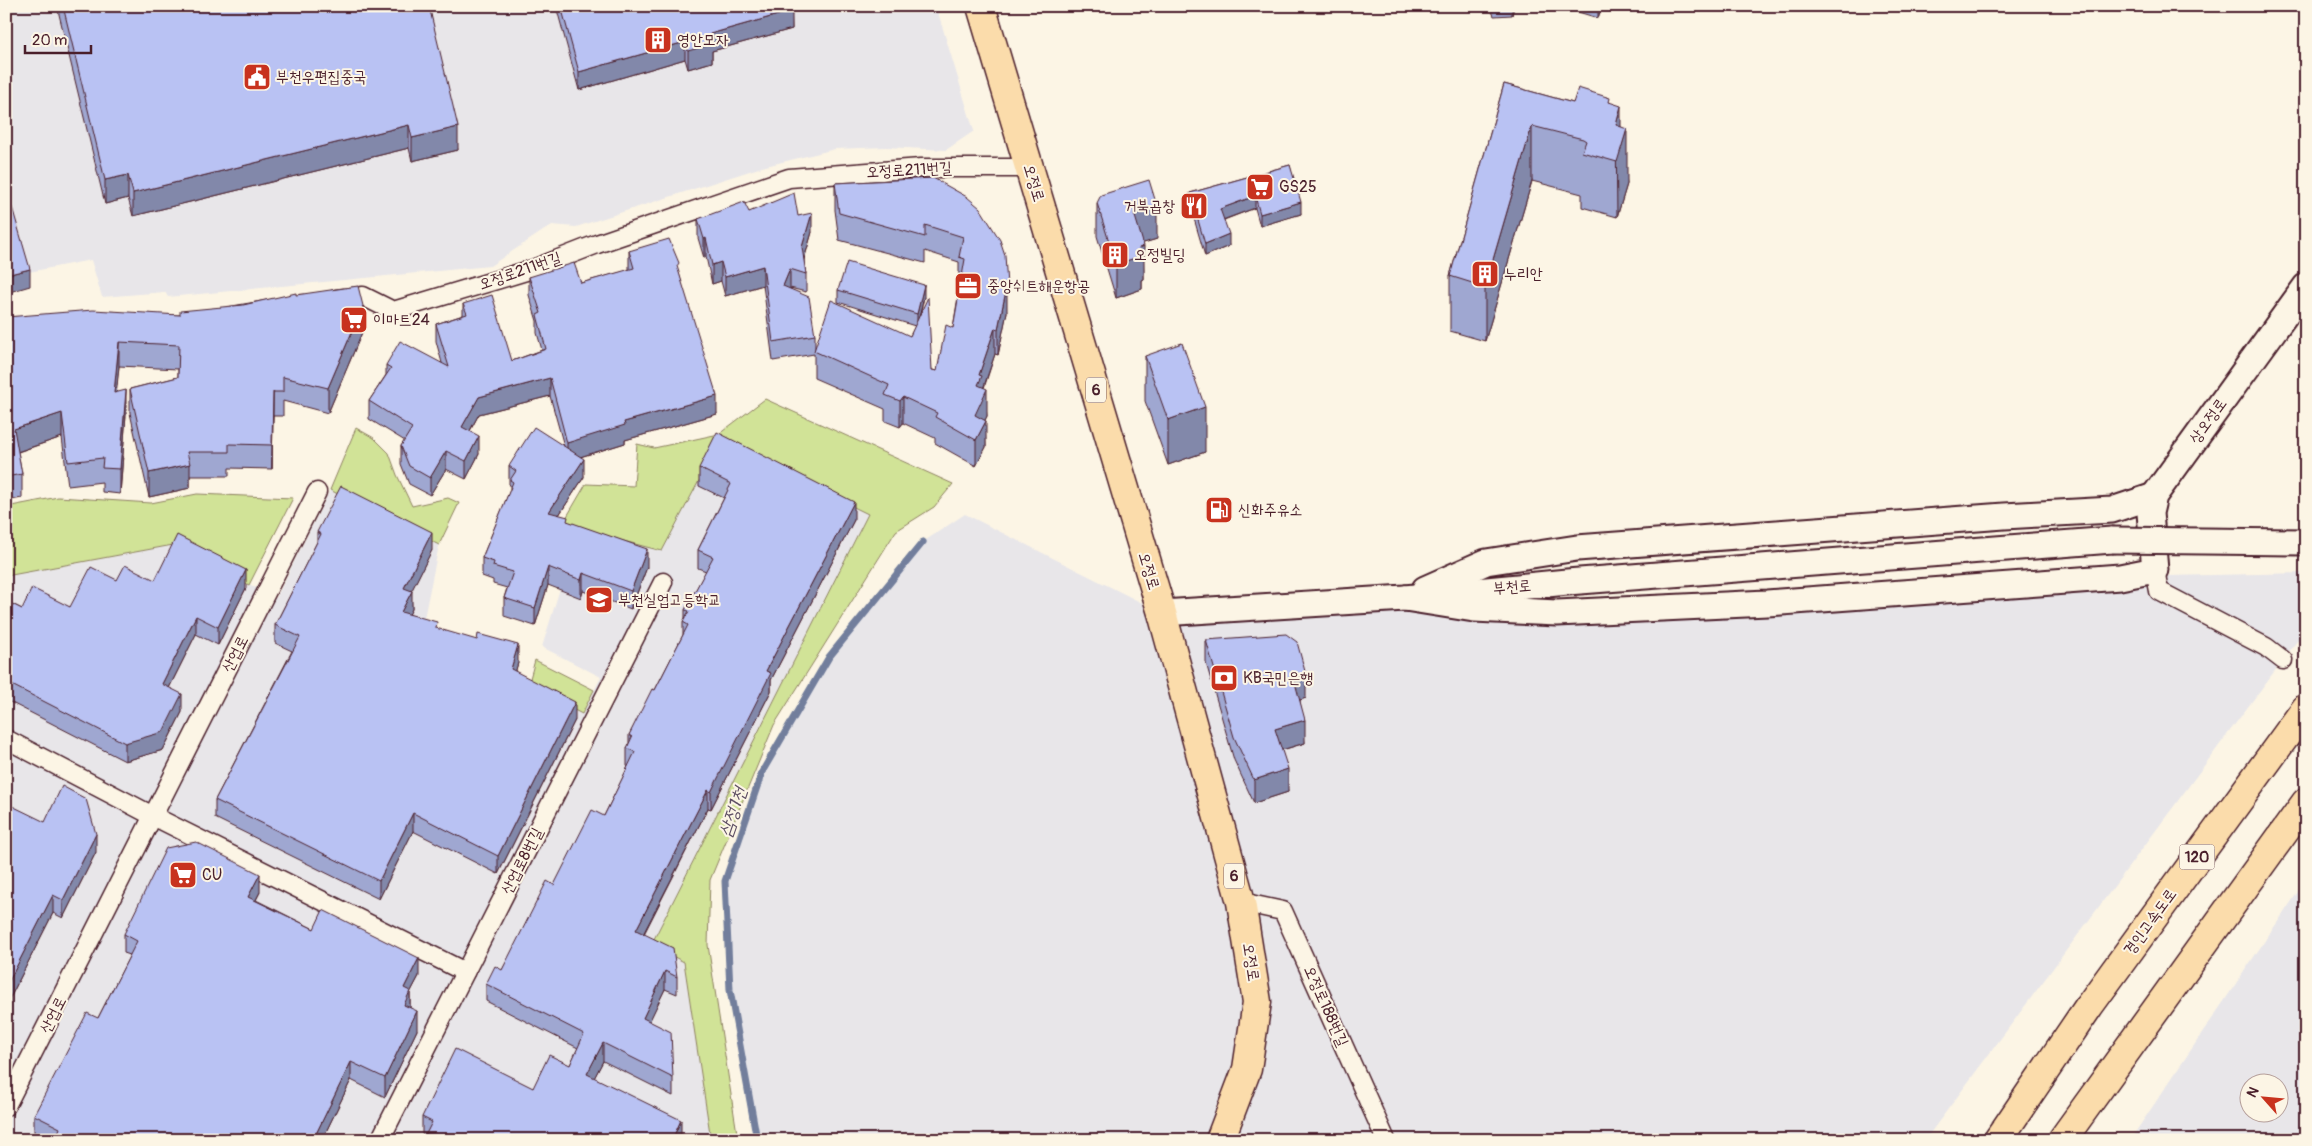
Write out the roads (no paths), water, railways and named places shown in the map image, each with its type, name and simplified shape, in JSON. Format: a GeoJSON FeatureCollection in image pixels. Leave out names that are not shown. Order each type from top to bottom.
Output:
{"type":"FeatureCollection","features":[{"type":"Feature","properties":{"kind":"main road","name":"오정로"},"geometry":{"type":"LineString","coordinates":[[981,6],[1162,613],[1241,902],[1257,1002],[1247,1070],[1220,1140]]}},
{"type":"Feature","properties":{"kind":"main road","name":"경인고속도로"},"geometry":{"type":"LineString","coordinates":[[1998,1140],[2088,1006],[2306,708]]}},
{"type":"Feature","properties":{"kind":"main road"},"geometry":{"type":"LineString","coordinates":[[2062,1140],[2306,802]]}},
{"type":"Feature","properties":{"kind":"main road"},"geometry":{"type":"LineString","coordinates":[[1983,1140],[2088,1006]]}},
{"type":"Feature","properties":{"kind":"main road"},"geometry":{"type":"LineString","coordinates":[[2077,1140],[2139,1031]]}},
{"type":"Feature","properties":{"kind":"street","name":"오정로211번길"},"geometry":{"type":"LineString","coordinates":[[324,301],[363,296],[393,312],[532,269],[597,244],[789,178],[921,168],[1029,168]]}},
{"type":"Feature","properties":{"kind":"street","name":"상오정로"},"geometry":{"type":"LineString","coordinates":[[2157,580],[2150,513],[2154,496],[2306,286]]}},
{"type":"Feature","properties":{"kind":"street","name":"산업로"},"geometry":{"type":"LineString","coordinates":[[6,1106],[317,492]]}},
{"type":"Feature","properties":{"kind":"street"},"geometry":{"type":"LineString","coordinates":[[1405,598],[1486,562],[1576,548],[1994,516],[2112,510],[2154,496]]}},
{"type":"Feature","properties":{"kind":"street","name":"부천로"},"geometry":{"type":"LineString","coordinates":[[1162,613],[1405,598],[1567,582],[2112,540],[2306,542]]}},
{"type":"Feature","properties":{"kind":"street"},"geometry":{"type":"LineString","coordinates":[[1405,598],[1474,609],[1557,613],[1767,603],[2120,576],[2157,580],[2266,647],[2283,660]]}},
{"type":"Feature","properties":{"kind":"street","name":"산업로8번길"},"geometry":{"type":"LineString","coordinates":[[380,1140],[664,582]]}},
{"type":"Feature","properties":{"kind":"street"},"geometry":{"type":"LineString","coordinates":[[6,739],[153,816],[466,972]]}},
{"type":"Feature","properties":{"kind":"street","name":"오정로188번길"},"geometry":{"type":"LineString","coordinates":[[1241,902],[1283,910],[1386,1140]]}},
{"type":"Feature","properties":{"kind":"waterway","name":"삼정1천"},"geometry":{"type":"LineString","coordinates":[[757,1140],[730,990],[725,881],[762,772],[829,657],[923,542]]}},
{"type":"Feature","properties":{"kind":"place","name":"영안모자"},"geometry":{"type":"Point","coordinates":[658,40]}},
{"type":"Feature","properties":{"kind":"place","name":"부천우편집중국"},"geometry":{"type":"Point","coordinates":[257,77]}},
{"type":"Feature","properties":{"kind":"place","name":"GS25"},"geometry":{"type":"Point","coordinates":[1260,187]}},
{"type":"Feature","properties":{"kind":"place","name":"거북곱창"},"geometry":{"type":"Point","coordinates":[1194,206]}},
{"type":"Feature","properties":{"kind":"place","name":"오정빌딩"},"geometry":{"type":"Point","coordinates":[1115,255]}},
{"type":"Feature","properties":{"kind":"place","name":"누리안"},"geometry":{"type":"Point","coordinates":[1485,274]}},
{"type":"Feature","properties":{"kind":"place","name":"중앙쉬트해운항공"},"geometry":{"type":"Point","coordinates":[968,286]}},
{"type":"Feature","properties":{"kind":"place","name":"이마트24"},"geometry":{"type":"Point","coordinates":[354,320]}},
{"type":"Feature","properties":{"kind":"place","name":"신화주유소"},"geometry":{"type":"Point","coordinates":[1219,510]}},
{"type":"Feature","properties":{"kind":"place","name":"부천실업고등학교"},"geometry":{"type":"Point","coordinates":[599,600]}},
{"type":"Feature","properties":{"kind":"place","name":"KB국민은행"},"geometry":{"type":"Point","coordinates":[1224,678]}},
{"type":"Feature","properties":{"kind":"place","name":"CU"},"geometry":{"type":"Point","coordinates":[183,875]}}]}
